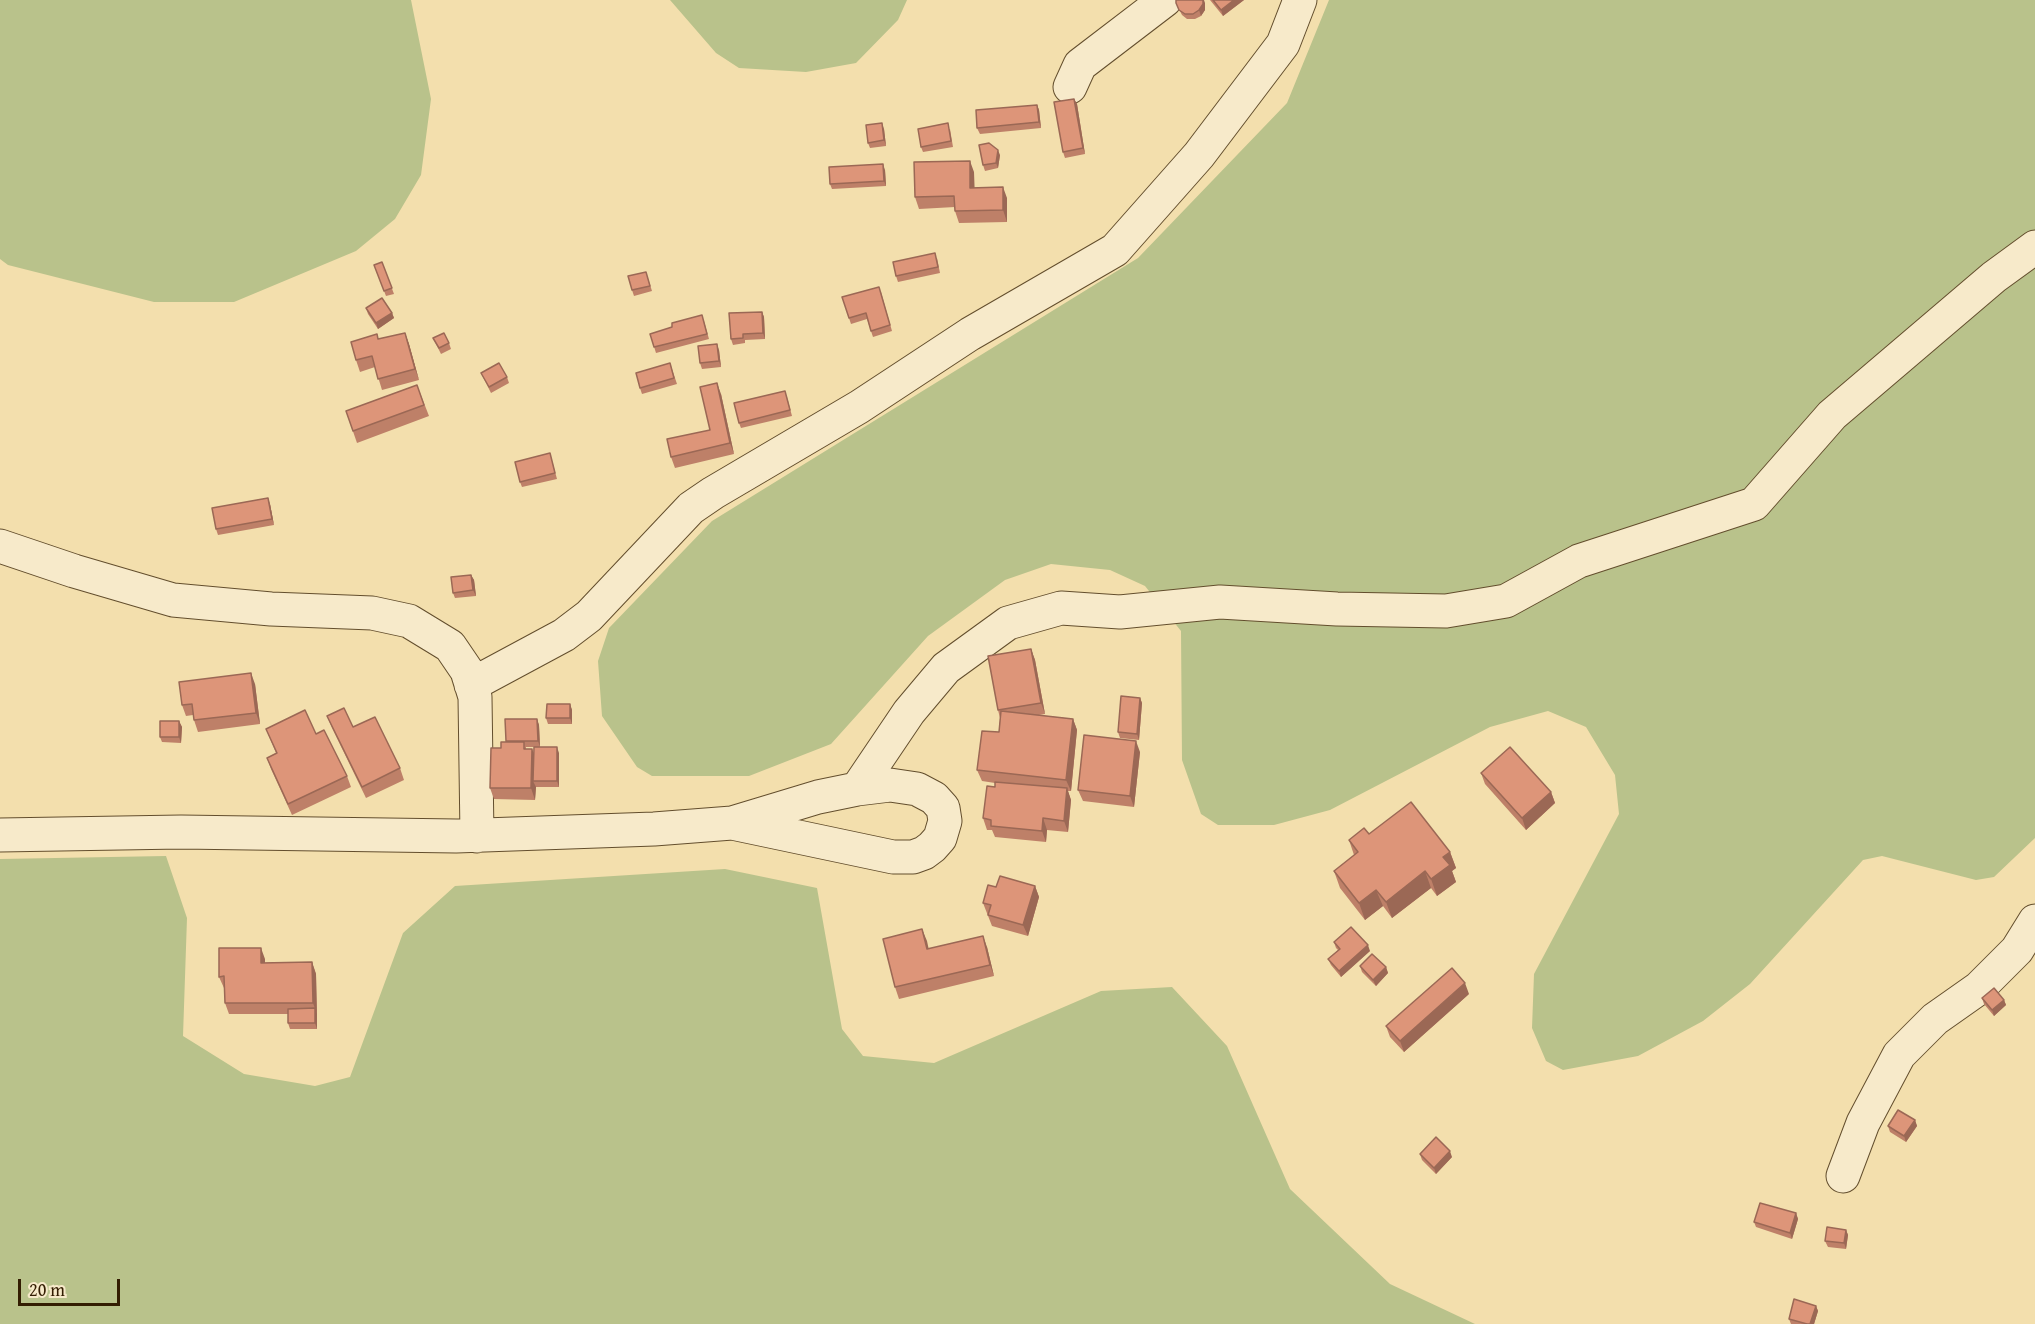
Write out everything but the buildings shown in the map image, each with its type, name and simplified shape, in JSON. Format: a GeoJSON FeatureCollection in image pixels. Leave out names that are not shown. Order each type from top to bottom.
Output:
{"type":"FeatureCollection","features":[{"type":"Feature","properties":{"kind":"street"},"geometry":{"type":"LineString","coordinates":[[1070,87],[1080,65],[1165,0]]}},
{"type":"Feature","properties":{"kind":"street"},"geometry":{"type":"LineString","coordinates":[[471,685],[564,635],[590,616],[691,508],[713,493],[859,407],[970,334],[1115,250],[1199,155],[1284,44],[1300,0]]}},
{"type":"Feature","properties":{"kind":"street"},"geometry":{"type":"LineString","coordinates":[[857,789],[909,712],[946,668],[1008,623],[1061,608],[1120,612],[1220,602],[1337,609],[1446,611],[1506,601],[1579,561],[1754,504],[1832,415],[1994,276],[2035,247]]}},
{"type":"Feature","properties":{"kind":"street"},"geometry":{"type":"LineString","coordinates":[[0,546],[74,571],[173,600],[271,609],[372,613],[409,621],[450,646],[467,671],[475,697],[477,836]]}},
{"type":"Feature","properties":{"kind":"street"},"geometry":{"type":"LineString","coordinates":[[0,835],[181,832],[477,836],[654,828],[732,823],[818,797],[890,785],[917,789],[934,798],[943,808],[945,821],[940,838],[933,847],[924,854],[913,857],[893,857],[732,823]]}},
{"type":"Feature","properties":{"kind":"street"},"geometry":{"type":"LineString","coordinates":[[1843,1176],[1863,1123],[1899,1055],[1935,1019],[1978,988],[2017,950],[2035,921]]}},
{"type":"Feature","properties":{"kind":"green space"},"geometry":{"type":"Polygon","coordinates":[[[0,0],[411,0],[431,99],[421,175],[395,219],[356,251],[234,302],[154,302],[8,265],[0,259],[0,0]]]}},
{"type":"Feature","properties":{"kind":"green space"},"geometry":{"type":"Polygon","coordinates":[[[670,0],[907,0],[898,20],[856,63],[806,72],[739,68],[716,53],[670,0]]]}},
{"type":"Feature","properties":{"kind":"green space"},"geometry":{"type":"Polygon","coordinates":[[[1329,0],[2035,0],[2035,838],[1994,877],[1976,880],[1882,856],[1863,860],[1750,984],[1703,1021],[1638,1056],[1563,1070],[1546,1061],[1532,1028],[1534,974],[1619,814],[1615,775],[1586,727],[1548,711],[1490,727],[1330,810],[1274,825],[1218,825],[1201,814],[1182,760],[1181,631],[1145,586],[1110,570],[1051,564],[1005,580],[928,636],[831,744],[749,776],[652,776],[637,767],[602,716],[598,661],[609,628],[712,521],[1138,258],[1287,103],[1329,0]]]}},
{"type":"Feature","properties":{"kind":"green space"},"geometry":{"type":"Polygon","coordinates":[[[166,856],[187,918],[183,1036],[244,1074],[315,1086],[350,1077],[403,933],[455,886],[725,869],[817,888],[842,1029],[863,1056],[934,1063],[1101,991],[1172,987],[1227,1046],[1290,1189],[1390,1284],[1475,1324],[0,1324],[0,859],[166,856]]]}}]}
